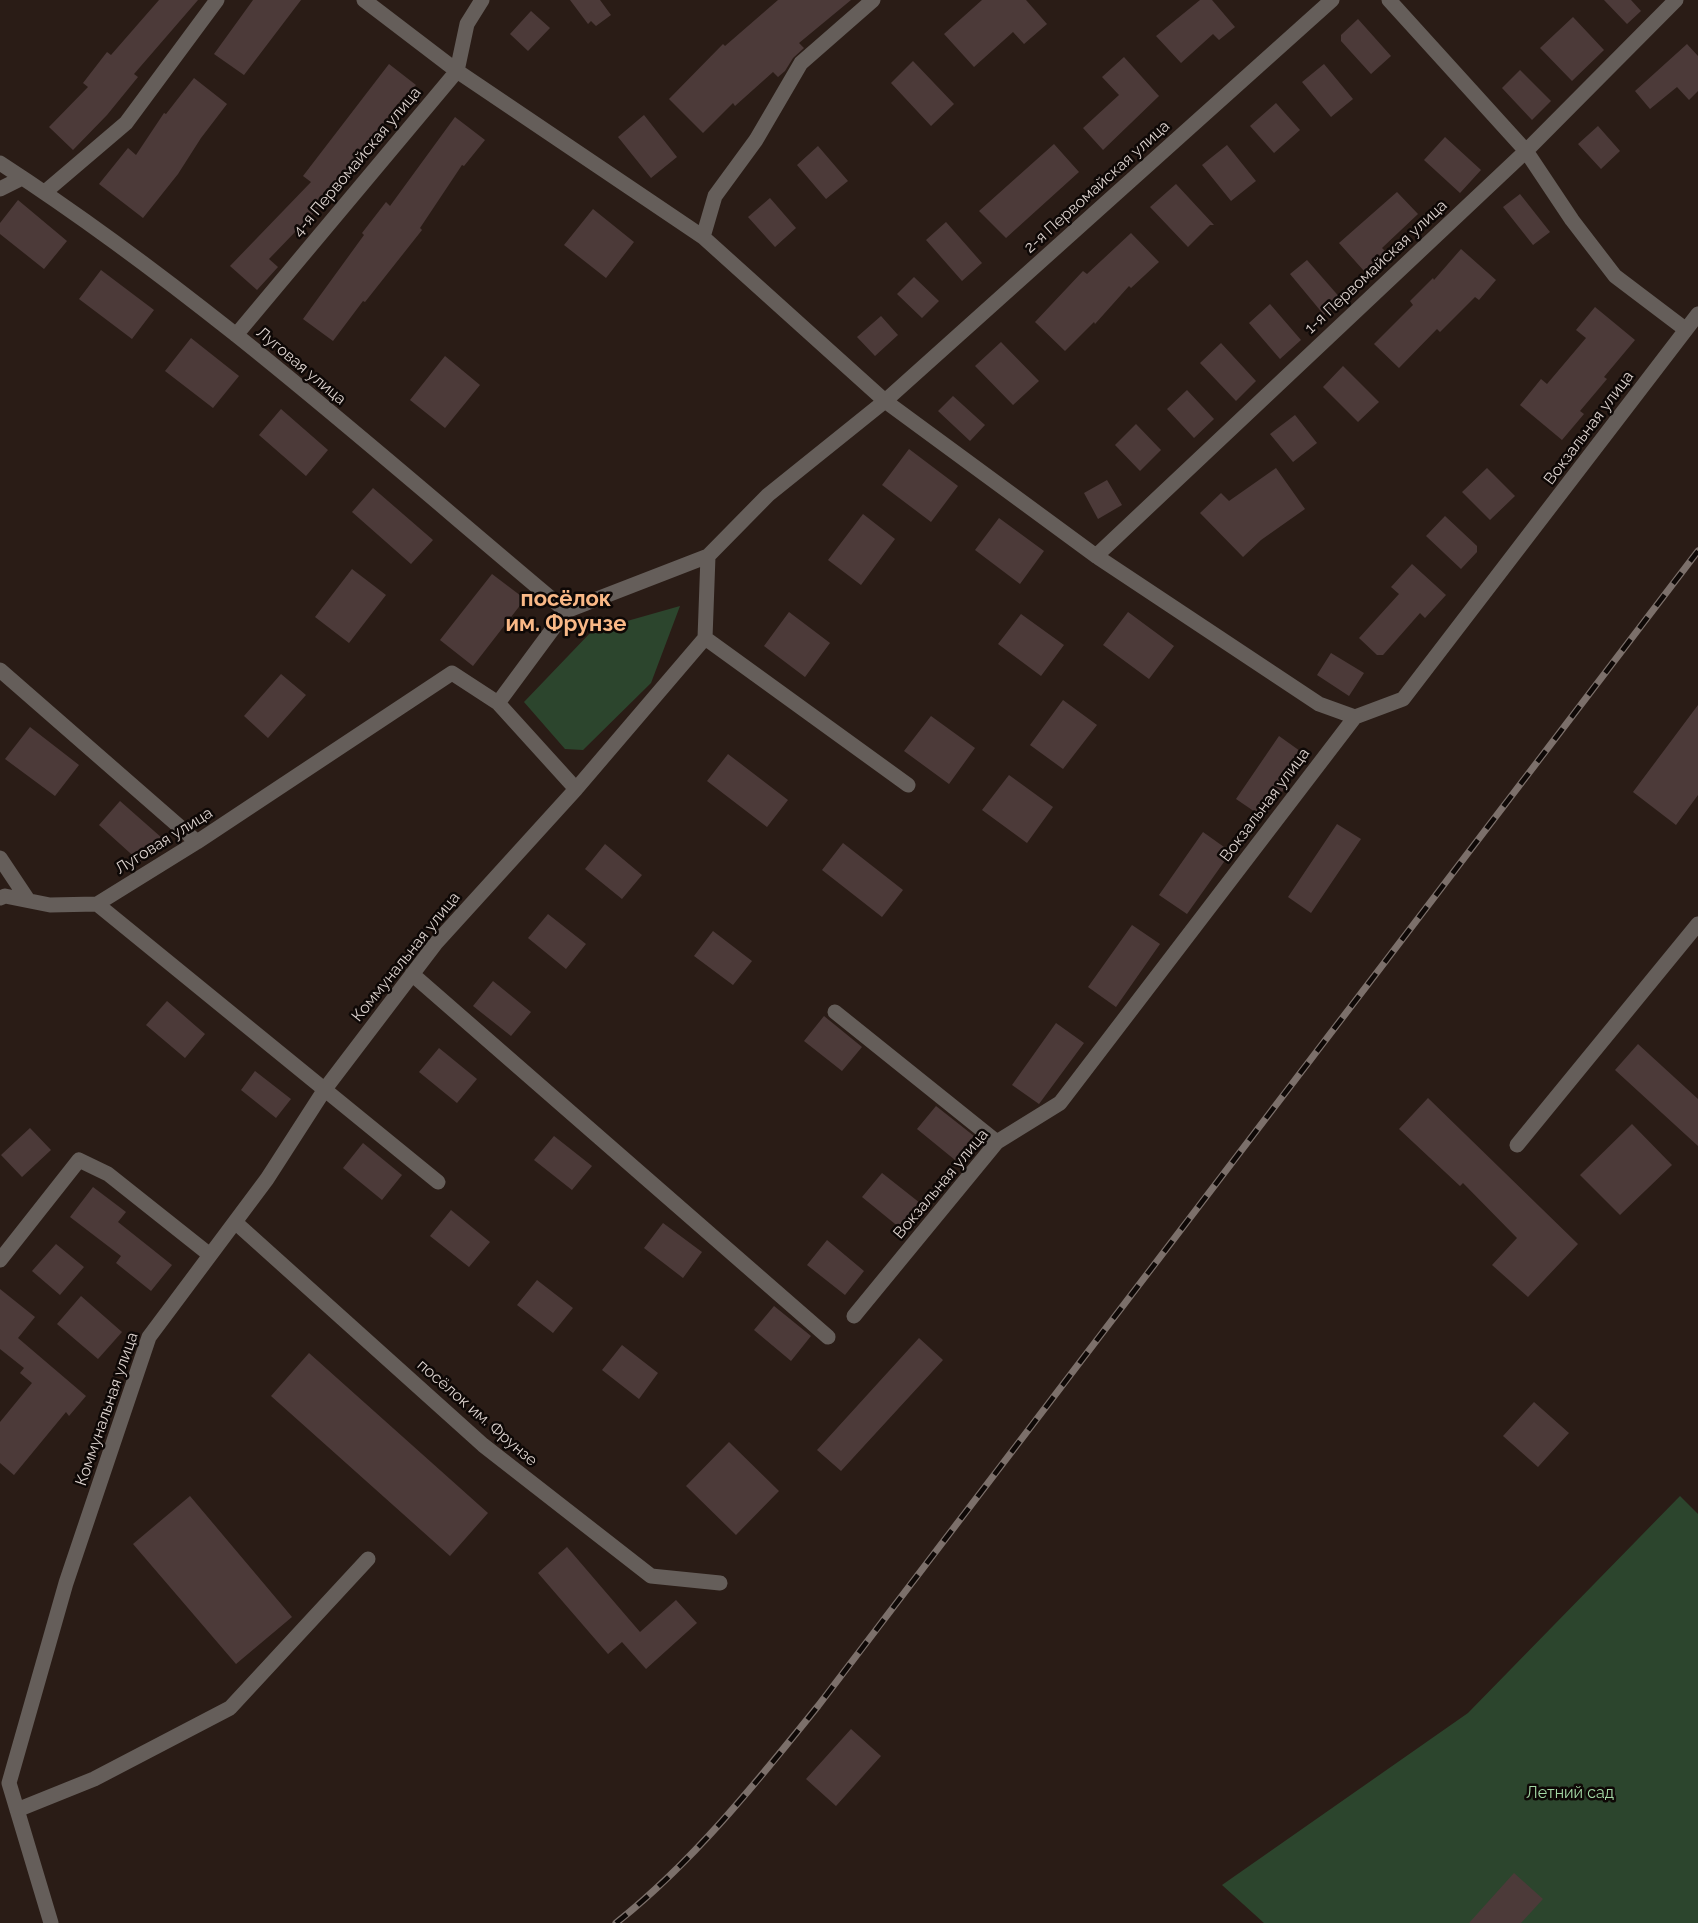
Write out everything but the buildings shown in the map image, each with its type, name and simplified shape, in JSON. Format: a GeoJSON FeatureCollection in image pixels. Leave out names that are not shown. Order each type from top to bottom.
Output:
{"type":"FeatureCollection","features":[{"type":"Feature","properties":{"kind":"street"},"geometry":{"type":"LineString","coordinates":[[45,192],[126,123],[217,0]]}},
{"type":"Feature","properties":{"kind":"street"},"geometry":{"type":"LineString","coordinates":[[364,0],[457,71],[703,237],[885,401],[1096,556],[1319,704],[1355,717]]}},
{"type":"Feature","properties":{"kind":"street","name":"4-я Первомайская улица"},"geometry":{"type":"LineString","coordinates":[[236,335],[457,71],[467,24],[482,0]]}},
{"type":"Feature","properties":{"kind":"street"},"geometry":{"type":"LineString","coordinates":[[703,237],[716,196],[756,140],[801,63],[873,0]]}},
{"type":"Feature","properties":{"kind":"street","name":"2-я Первомайская улица"},"geometry":{"type":"LineString","coordinates":[[885,401],[1332,0]]}},
{"type":"Feature","properties":{"kind":"street"},"geometry":{"type":"LineString","coordinates":[[1389,0],[1526,151],[1572,220],[1615,276],[1685,329]]}},
{"type":"Feature","properties":{"kind":"street","name":"1-я Первомайская улица"},"geometry":{"type":"LineString","coordinates":[[1096,556],[1526,151],[1676,0]]}},
{"type":"Feature","properties":{"kind":"street","name":"Луговая улица"},"geometry":{"type":"LineString","coordinates":[[0,163],[45,192],[236,335],[566,611]]}},
{"type":"Feature","properties":{"kind":"street"},"geometry":{"type":"LineString","coordinates":[[0,189],[22,178]]}},
{"type":"Feature","properties":{"kind":"street","name":"Вокзальная улица"},"geometry":{"type":"LineString","coordinates":[[854,1316],[997,1142],[1060,1103],[1355,717],[1403,699],[1698,314]]}},
{"type":"Feature","properties":{"kind":"street"},"geometry":{"type":"LineString","coordinates":[[576,789],[498,703],[566,611],[708,556],[768,495],[885,401]]}},
{"type":"Feature","properties":{"kind":"street"},"geometry":{"type":"LineString","coordinates":[[708,556],[705,638],[908,785]]}},
{"type":"Feature","properties":{"kind":"street","name":"Коммунальная улица"},"geometry":{"type":"LineString","coordinates":[[51,1923],[9,1783],[66,1583],[149,1337],[267,1179],[325,1089],[436,943],[576,789],[705,638]]}},
{"type":"Feature","properties":{"kind":"street"},"geometry":{"type":"LineString","coordinates":[[0,670],[197,842]]}},
{"type":"Feature","properties":{"kind":"street","name":"Луговая улица"},"geometry":{"type":"LineString","coordinates":[[97,904],[197,842],[452,673],[498,703]]}},
{"type":"Feature","properties":{"kind":"street"},"geometry":{"type":"LineString","coordinates":[[0,858],[28,900]]}},
{"type":"Feature","properties":{"kind":"street"},"geometry":{"type":"LineString","coordinates":[[0,898],[5,896],[50,904],[97,904],[438,1182]]}},
{"type":"Feature","properties":{"kind":"street"},"geometry":{"type":"LineString","coordinates":[[1517,1146],[1698,924]]}},
{"type":"Feature","properties":{"kind":"street"},"geometry":{"type":"LineString","coordinates":[[412,974],[828,1337]]}},
{"type":"Feature","properties":{"kind":"street"},"geometry":{"type":"LineString","coordinates":[[835,1012],[997,1142]]}},
{"type":"Feature","properties":{"kind":"street"},"geometry":{"type":"LineString","coordinates":[[0,1260],[80,1160],[108,1174],[210,1255]]}},
{"type":"Feature","properties":{"kind":"street","name":"посёлок им. Фрунзе"},"geometry":{"type":"LineString","coordinates":[[235,1222],[483,1445],[651,1576],[720,1584]]}},
{"type":"Feature","properties":{"kind":"street"},"geometry":{"type":"LineString","coordinates":[[17,1810],[94,1779],[230,1708],[368,1559]]}},
{"type":"Feature","properties":{"kind":"green space"},"geometry":{"type":"Polygon","coordinates":[[[680,606],[651,683],[583,750],[565,749],[524,702],[592,631],[680,606]]]}},
{"type":"Feature","properties":{"kind":"green space","name":"Летний сад"},"geometry":{"type":"Polygon","coordinates":[[[1680,1496],[1698,1514],[1698,1923],[1264,1923],[1222,1885],[1468,1713],[1680,1496]]]}},
{"type":"Feature","properties":{"kind":"railway"},"geometry":{"type":"LineString","coordinates":[[616,1923],[672,1874],[698,1847],[818,1706],[1698,551]]}},
{"type":"Feature","properties":{"kind":"district","name":"посёлок им. Фрунзе"},"geometry":{"type":"Point","coordinates":[566,612]}}]}
